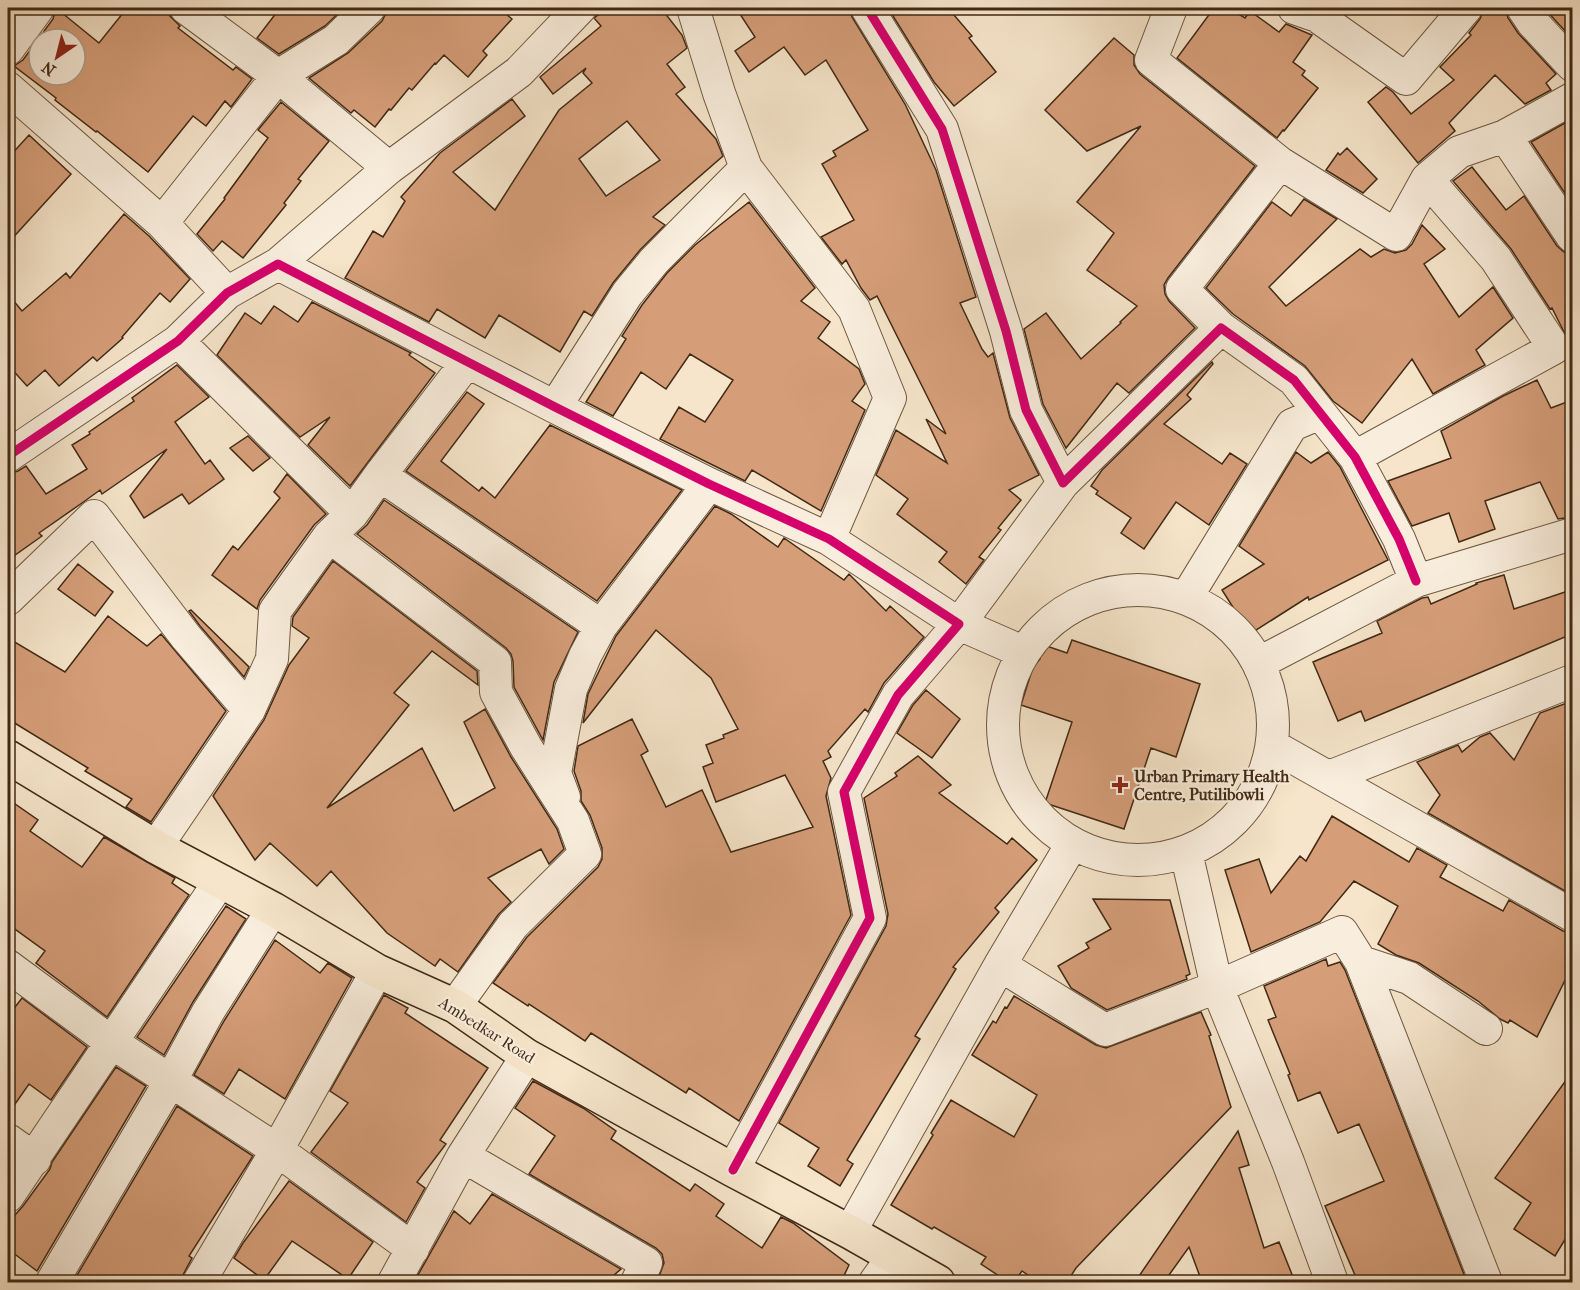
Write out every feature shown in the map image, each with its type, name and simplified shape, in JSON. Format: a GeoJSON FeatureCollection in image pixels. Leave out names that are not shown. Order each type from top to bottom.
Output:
{"type":"FeatureCollection","features":[{"type":"Feature","properties":{"kind":"main road","name":"Ambedkar Road"},"geometry":{"type":"LineString","coordinates":[[8,758],[156,847],[273,909],[377,971],[454,1006],[527,1056],[850,1232],[884,1270],[938,1282]]}},
{"type":"Feature","properties":{"kind":"street"},"geometry":{"type":"LineString","coordinates":[[8,49],[38,8]]}},
{"type":"Feature","properties":{"kind":"street"},"geometry":{"type":"LineString","coordinates":[[186,8],[278,76],[388,168]]}},
{"type":"Feature","properties":{"kind":"street"},"geometry":{"type":"LineString","coordinates":[[162,223],[278,76],[336,40],[369,8]]}},
{"type":"Feature","properties":{"kind":"street"},"geometry":{"type":"LineString","coordinates":[[8,456],[178,341],[227,292],[278,264],[388,168],[519,72],[580,8]]}},
{"type":"Feature","properties":{"kind":"street"},"geometry":{"type":"LineString","coordinates":[[693,8],[719,93],[747,168],[854,309],[890,398],[829,539]]}},
{"type":"Feature","properties":{"kind":"street"},"geometry":{"type":"LineString","coordinates":[[867,8],[942,129],[1006,331],[1026,410],[1063,483]]}},
{"type":"Feature","properties":{"kind":"street"},"geometry":{"type":"LineString","coordinates":[[1171,8],[1150,60],[1280,163],[1396,235],[1427,179],[1459,152],[1505,136],[1572,99]]}},
{"type":"Feature","properties":{"kind":"street"},"geometry":{"type":"LineString","coordinates":[[1294,8],[1317,16],[1406,79],[1466,8]]}},
{"type":"Feature","properties":{"kind":"street"},"geometry":{"type":"LineString","coordinates":[[1523,8],[1533,23],[1572,65]]}},
{"type":"Feature","properties":{"kind":"street"},"geometry":{"type":"LineString","coordinates":[[8,88],[162,223],[227,292]]}},
{"type":"Feature","properties":{"kind":"street"},"geometry":{"type":"LineString","coordinates":[[1505,136],[1572,236]]}},
{"type":"Feature","properties":{"kind":"street"},"geometry":{"type":"LineString","coordinates":[[1280,163],[1182,289],[1221,328],[1294,380],[1355,457],[1399,538],[1416,580]]}},
{"type":"Feature","properties":{"kind":"street"},"geometry":{"type":"LineString","coordinates":[[555,407],[627,294],[654,261],[747,168]]}},
{"type":"Feature","properties":{"kind":"street"},"geometry":{"type":"LineString","coordinates":[[1355,457],[1554,348],[1496,259],[1427,179]]}},
{"type":"Feature","properties":{"kind":"street"},"geometry":{"type":"LineString","coordinates":[[278,264],[709,484],[829,539],[959,624],[1023,652]]}},
{"type":"Feature","properties":{"kind":"street"},"geometry":{"type":"LineString","coordinates":[[733,1170],[870,918],[844,792],[898,695],[959,624],[1063,483],[1221,328]]}},
{"type":"Feature","properties":{"kind":"street"},"geometry":{"type":"LineString","coordinates":[[178,341],[352,514]]}},
{"type":"Feature","properties":{"kind":"street"},"geometry":{"type":"LineString","coordinates":[[156,847],[249,710],[272,659],[275,611],[329,536],[352,514],[467,362]]}},
{"type":"Feature","properties":{"kind":"street"},"geometry":{"type":"LineString","coordinates":[[1186,598],[1292,425],[1320,413],[1355,457]]}},
{"type":"Feature","properties":{"kind":"street"},"geometry":{"type":"LineString","coordinates":[[380,475],[601,626]]}},
{"type":"Feature","properties":{"kind":"street"},"geometry":{"type":"LineString","coordinates":[[454,1006],[513,925],[585,854],[555,773],[570,689],[601,626],[709,484]]}},
{"type":"Feature","properties":{"kind":"street"},"geometry":{"type":"LineString","coordinates":[[8,599],[94,516],[186,637],[249,710]]}},
{"type":"Feature","properties":{"kind":"street"},"geometry":{"type":"LineString","coordinates":[[1259,663],[1416,580],[1572,534]]}},
{"type":"Feature","properties":{"kind":"street"},"geometry":{"type":"LineString","coordinates":[[329,536],[495,662],[496,692],[526,747],[573,821]]}},
{"type":"Feature","properties":{"kind":"street"},"geometry":{"type":"LineString","coordinates":[[1126,589],[1186,598],[1221,617],[1259,663],[1273,703],[1273,746],[1263,780],[1244,811],[1217,835],[1186,852],[1148,861],[1109,857],[1072,844],[1038,816],[1013,779],[1003,736],[1006,692],[1023,652],[1050,621],[1086,599],[1126,589]]}},
{"type":"Feature","properties":{"kind":"street"},"geometry":{"type":"LineString","coordinates":[[1329,777],[1572,681]]}},
{"type":"Feature","properties":{"kind":"street"},"geometry":{"type":"LineString","coordinates":[[1273,746],[1572,915]]}},
{"type":"Feature","properties":{"kind":"street"},"geometry":{"type":"LineString","coordinates":[[850,1232],[1000,965],[1072,844]]}},
{"type":"Feature","properties":{"kind":"street"},"geometry":{"type":"LineString","coordinates":[[1186,852],[1217,987],[1288,1162],[1332,1282]]}},
{"type":"Feature","properties":{"kind":"street"},"geometry":{"type":"LineString","coordinates":[[8,1196],[220,881]]}},
{"type":"Feature","properties":{"kind":"street"},"geometry":{"type":"LineString","coordinates":[[52,1282],[171,1080],[208,1012],[273,909]]}},
{"type":"Feature","properties":{"kind":"street"},"geometry":{"type":"LineString","coordinates":[[1000,965],[1105,1030],[1217,987],[1342,932],[1361,962],[1486,1282]]}},
{"type":"Feature","properties":{"kind":"street"},"geometry":{"type":"LineString","coordinates":[[1361,962],[1409,978],[1486,1029]]}},
{"type":"Feature","properties":{"kind":"street"},"geometry":{"type":"LineString","coordinates":[[8,966],[111,1042],[278,1150],[414,1249]]}},
{"type":"Feature","properties":{"kind":"street"},"geometry":{"type":"LineString","coordinates":[[199,1282],[278,1150],[377,971]]}},
{"type":"Feature","properties":{"kind":"street"},"geometry":{"type":"LineString","coordinates":[[394,1282],[463,1156],[527,1056]]}},
{"type":"Feature","properties":{"kind":"street"},"geometry":{"type":"LineString","coordinates":[[8,1140],[34,1159]]}},
{"type":"Feature","properties":{"kind":"street"},"geometry":{"type":"LineString","coordinates":[[463,1156],[646,1263],[637,1282]]}},
{"type":"Feature","properties":{"kind":"building"},"geometry":{"type":"Polygon","coordinates":[[[56,8],[79,27],[47,27],[53,19],[56,8]]]}},
{"type":"Feature","properties":{"kind":"building"},"geometry":{"type":"Polygon","coordinates":[[[127,8],[168,8],[170,16],[180,26],[178,28],[233,70],[236,67],[252,79],[231,107],[225,101],[206,126],[193,116],[148,172],[55,100],[56,98],[42,87],[87,87],[87,33],[99,43],[127,8]]]}},
{"type":"Feature","properties":{"kind":"building"},"geometry":{"type":"Polygon","coordinates":[[[280,8],[344,8],[325,26],[279,54],[257,38],[280,8]]]}},
{"type":"Feature","properties":{"kind":"building"},"geometry":{"type":"Polygon","coordinates":[[[386,8],[499,8],[512,19],[483,51],[487,55],[468,77],[444,55],[412,90],[409,88],[375,127],[354,110],[351,113],[309,78],[348,53],[382,21],[386,8]]]}},
{"type":"Feature","properties":{"kind":"building"},"geometry":{"type":"Polygon","coordinates":[[[608,8],[661,8],[682,35],[687,48],[667,64],[685,87],[676,94],[716,139],[723,156],[653,217],[665,225],[640,250],[613,283],[592,316],[584,311],[560,352],[499,315],[485,338],[437,309],[429,322],[345,278],[373,231],[383,237],[405,201],[401,197],[440,153],[512,99],[525,116],[453,172],[495,210],[559,110],[592,83],[583,73],[586,68],[553,94],[540,77],[601,26],[594,18],[608,8]],[[627,121],[579,159],[606,196],[660,160],[627,121]]]}},
{"type":"Feature","properties":{"kind":"building"},"geometry":{"type":"Polygon","coordinates":[[[736,8],[849,8],[852,17],[905,104],[936,170],[976,297],[960,303],[982,349],[988,357],[993,353],[1010,418],[1039,475],[1009,490],[1021,500],[998,528],[1001,530],[979,557],[984,560],[966,584],[939,562],[947,552],[897,514],[908,499],[876,475],[896,430],[947,463],[926,419],[946,434],[877,296],[870,300],[846,260],[842,264],[821,237],[854,220],[822,164],[836,156],[833,151],[868,130],[826,60],[805,75],[784,47],[749,72],[735,51],[755,37],[736,8]]]}},
{"type":"Feature","properties":{"kind":"building"},"geometry":{"type":"Polygon","coordinates":[[[888,8],[948,8],[972,36],[969,38],[996,72],[954,106],[934,82],[888,8]]]}},
{"type":"Feature","properties":{"kind":"building"},"geometry":{"type":"Polygon","coordinates":[[[1214,8],[1229,8],[1245,18],[1250,11],[1279,32],[1286,24],[1312,35],[1293,62],[1305,71],[1302,75],[1318,88],[1277,138],[1177,58],[1214,8]]]}},
{"type":"Feature","properties":{"kind":"building"},"geometry":{"type":"Polygon","coordinates":[[[1484,8],[1505,8],[1508,18],[1518,33],[1556,74],[1546,83],[1551,90],[1525,104],[1495,75],[1449,123],[1455,131],[1418,163],[1368,102],[1386,87],[1411,114],[1454,80],[1440,67],[1471,35],[1469,33],[1480,19],[1484,8]]]}},
{"type":"Feature","properties":{"kind":"building"},"geometry":{"type":"Polygon","coordinates":[[[1544,8],[1572,8],[1572,20],[1566,32],[1544,8]]]}},
{"type":"Feature","properties":{"kind":"building"},"geometry":{"type":"Polygon","coordinates":[[[1114,38],[1134,55],[1134,65],[1140,74],[1255,166],[1164,285],[1169,301],[1195,328],[1129,393],[1117,383],[1066,448],[1043,404],[1024,329],[1046,313],[1081,359],[1137,306],[1087,270],[1114,233],[1077,202],[1141,126],[1087,151],[1045,110],[1114,38]]]}},
{"type":"Feature","properties":{"kind":"building"},"geometry":{"type":"Polygon","coordinates":[[[27,55],[27,76],[14,66],[27,55]]]}},
{"type":"Feature","properties":{"kind":"building"},"geometry":{"type":"Polygon","coordinates":[[[281,102],[329,141],[298,179],[301,181],[284,203],[286,205],[243,258],[222,241],[213,251],[197,234],[268,138],[258,130],[281,102]]]}},
{"type":"Feature","properties":{"kind":"building"},"geometry":{"type":"Polygon","coordinates":[[[1572,119],[1572,204],[1531,142],[1572,119]]]}},
{"type":"Feature","properties":{"kind":"building"},"geometry":{"type":"Polygon","coordinates":[[[29,135],[71,174],[8,243],[8,158],[29,135]]]}},
{"type":"Feature","properties":{"kind":"building"},"geometry":{"type":"Polygon","coordinates":[[[1347,148],[1377,179],[1363,193],[1326,170],[1338,153],[1340,155],[1347,148]]]}},
{"type":"Feature","properties":{"kind":"building"},"geometry":{"type":"Polygon","coordinates":[[[1472,167],[1506,210],[1524,196],[1557,246],[1564,252],[1572,254],[1572,348],[1552,308],[1550,309],[1511,249],[1453,181],[1472,167]]]}},
{"type":"Feature","properties":{"kind":"building"},"geometry":{"type":"Polygon","coordinates":[[[1304,199],[1337,219],[1269,287],[1286,306],[1360,249],[1371,257],[1384,249],[1395,253],[1406,250],[1412,244],[1422,225],[1445,249],[1424,264],[1459,317],[1493,287],[1513,318],[1476,350],[1485,365],[1433,394],[1412,359],[1362,423],[1333,401],[1305,366],[1233,314],[1206,288],[1272,202],[1291,216],[1304,199]]]}},
{"type":"Feature","properties":{"kind":"building"},"geometry":{"type":"Polygon","coordinates":[[[749,202],[815,288],[801,301],[830,322],[818,338],[859,369],[865,384],[852,401],[865,410],[821,511],[752,470],[745,481],[660,439],[679,407],[705,422],[733,380],[690,354],[666,389],[641,372],[613,416],[586,402],[626,339],[622,336],[667,273],[695,245],[749,202]]]}},
{"type":"Feature","properties":{"kind":"building"},"geometry":{"type":"Polygon","coordinates":[[[124,214],[149,236],[190,279],[170,302],[160,293],[123,338],[97,361],[93,357],[59,386],[45,370],[27,386],[8,365],[8,294],[22,311],[66,273],[70,278],[124,214]]]}},
{"type":"Feature","properties":{"kind":"building"},"geometry":{"type":"Polygon","coordinates":[[[312,302],[411,353],[409,355],[435,373],[350,486],[308,445],[330,417],[300,437],[217,355],[245,313],[261,324],[274,306],[298,322],[312,302]]]}},
{"type":"Feature","properties":{"kind":"building"},"geometry":{"type":"Polygon","coordinates":[[[1212,362],[1213,364],[1187,395],[1191,399],[1164,424],[1222,464],[1230,453],[1247,464],[1209,525],[1176,502],[1144,549],[1121,533],[1131,518],[1096,494],[1098,491],[1091,486],[1102,470],[1212,362]]]}},
{"type":"Feature","properties":{"kind":"building"},"geometry":{"type":"Polygon","coordinates":[[[177,365],[209,397],[175,422],[205,464],[210,460],[224,479],[189,504],[182,494],[144,518],[130,496],[167,449],[102,494],[100,490],[39,533],[42,536],[8,560],[8,474],[26,466],[46,494],[87,469],[72,445],[134,401],[132,398],[177,365]]]}},
{"type":"Feature","properties":{"kind":"building"},"geometry":{"type":"Polygon","coordinates":[[[1537,380],[1551,408],[1572,400],[1572,517],[1558,519],[1540,482],[1485,501],[1495,529],[1459,542],[1449,513],[1412,526],[1388,481],[1451,458],[1441,431],[1503,396],[1537,380]]]}},
{"type":"Feature","properties":{"kind":"building"},"geometry":{"type":"Polygon","coordinates":[[[467,392],[484,404],[441,461],[479,491],[482,487],[495,498],[550,425],[682,490],[597,601],[406,471],[467,392]]]}},
{"type":"Feature","properties":{"kind":"building"},"geometry":{"type":"Polygon","coordinates":[[[248,436],[270,458],[253,471],[230,448],[248,436]]]}},
{"type":"Feature","properties":{"kind":"building"},"geometry":{"type":"Polygon","coordinates":[[[1296,452],[1311,463],[1328,452],[1340,467],[1388,560],[1309,600],[1308,597],[1250,634],[1222,590],[1264,564],[1239,546],[1296,452]]]}},
{"type":"Feature","properties":{"kind":"building"},"geometry":{"type":"Polygon","coordinates":[[[287,474],[326,514],[314,525],[260,600],[257,609],[212,575],[233,546],[238,550],[280,498],[274,492],[287,474]]]}},
{"type":"Feature","properties":{"kind":"building"},"geometry":{"type":"Polygon","coordinates":[[[384,500],[578,632],[554,682],[543,740],[514,687],[513,661],[506,648],[357,534],[367,525],[384,500]]]}},
{"type":"Feature","properties":{"kind":"building"},"geometry":{"type":"Polygon","coordinates":[[[715,506],[731,514],[778,547],[784,538],[844,580],[849,574],[886,611],[890,606],[924,637],[884,683],[868,712],[865,709],[828,751],[831,757],[823,761],[831,778],[826,796],[851,915],[739,1121],[689,1088],[686,1093],[591,1033],[585,1041],[493,983],[527,937],[598,867],[602,859],[602,848],[590,815],[581,801],[581,791],[574,771],[578,746],[632,719],[648,751],[641,755],[666,807],[702,790],[731,852],[813,827],[785,775],[716,802],[703,767],[713,763],[706,745],[738,729],[711,678],[656,630],[583,723],[588,694],[616,636],[715,506]]]}},
{"type":"Feature","properties":{"kind":"building"},"geometry":{"type":"Polygon","coordinates":[[[333,561],[477,671],[478,685],[432,651],[394,693],[409,705],[327,808],[422,748],[454,811],[495,788],[464,722],[485,709],[511,757],[557,829],[564,849],[549,864],[541,849],[488,878],[511,902],[498,915],[458,972],[440,959],[435,966],[387,933],[331,871],[317,886],[270,843],[255,860],[213,796],[264,720],[289,665],[309,638],[292,626],[293,617],[333,561]]]}},
{"type":"Feature","properties":{"kind":"building"},"geometry":{"type":"Polygon","coordinates":[[[78,564],[113,592],[95,616],[58,589],[78,564]]]}},
{"type":"Feature","properties":{"kind":"building"},"geometry":{"type":"Polygon","coordinates":[[[1504,575],[1514,609],[1568,591],[1572,605],[1572,634],[1365,721],[1361,711],[1338,721],[1313,662],[1382,633],[1377,621],[1422,598],[1428,597],[1431,604],[1476,583],[1504,575]]]}},
{"type":"Feature","properties":{"kind":"building"},"geometry":{"type":"Polygon","coordinates":[[[191,610],[249,667],[244,677],[200,626],[189,611],[191,610]]]}},
{"type":"Feature","properties":{"kind":"building"},"geometry":{"type":"Polygon","coordinates":[[[108,616],[147,646],[161,634],[226,711],[151,822],[126,807],[132,799],[85,771],[88,768],[8,719],[8,638],[65,672],[108,616]]]}},
{"type":"Feature","properties":{"kind":"building"},"geometry":{"type":"Polygon","coordinates":[[[1072,640],[1200,684],[1176,757],[1151,748],[1124,829],[1045,803],[1072,722],[1021,705],[1033,667],[1040,659],[1041,644],[1067,653],[1072,640]]]}},
{"type":"Feature","properties":{"kind":"building"},"geometry":{"type":"Polygon","coordinates":[[[926,690],[960,719],[932,758],[897,733],[913,705],[926,690]]]}},
{"type":"Feature","properties":{"kind":"building"},"geometry":{"type":"Polygon","coordinates":[[[1572,701],[1572,895],[1428,813],[1440,795],[1417,762],[1458,745],[1462,752],[1480,737],[1490,733],[1514,760],[1540,713],[1572,701]]]}},
{"type":"Feature","properties":{"kind":"building"},"geometry":{"type":"Polygon","coordinates":[[[918,756],[951,785],[939,793],[1007,844],[1012,838],[1037,860],[995,908],[999,912],[953,967],[956,969],[915,1036],[920,1039],[847,1160],[853,1164],[840,1186],[808,1166],[819,1148],[779,1123],[886,926],[888,914],[864,798],[897,776],[895,773],[918,756]]]}},
{"type":"Feature","properties":{"kind":"building"},"geometry":{"type":"Polygon","coordinates":[[[8,799],[38,820],[30,831],[82,867],[104,837],[175,878],[172,883],[189,895],[107,1017],[36,963],[45,951],[8,924],[8,799]]]}},
{"type":"Feature","properties":{"kind":"building"},"geometry":{"type":"Polygon","coordinates":[[[1332,816],[1409,862],[1417,848],[1447,865],[1440,877],[1503,911],[1509,900],[1563,931],[1572,933],[1572,966],[1537,1037],[1510,1020],[1508,1023],[1500,1019],[1478,1001],[1419,963],[1396,955],[1378,944],[1398,906],[1354,881],[1320,922],[1251,952],[1225,870],[1259,859],[1271,893],[1300,856],[1306,861],[1332,816]]]}},
{"type":"Feature","properties":{"kind":"building"},"geometry":{"type":"Polygon","coordinates":[[[1093,899],[1170,900],[1190,974],[1186,976],[1187,979],[1107,1010],[1071,988],[1058,966],[1089,948],[1086,943],[1111,929],[1093,899]]]}},
{"type":"Feature","properties":{"kind":"building"},"geometry":{"type":"Polygon","coordinates":[[[226,906],[246,919],[193,1002],[164,1055],[137,1037],[226,906]]]}},
{"type":"Feature","properties":{"kind":"building"},"geometry":{"type":"Polygon","coordinates":[[[275,940],[320,973],[328,963],[352,978],[285,1099],[239,1069],[224,1094],[194,1075],[224,1021],[275,940]]]}},
{"type":"Feature","properties":{"kind":"building"},"geometry":{"type":"Polygon","coordinates":[[[1326,959],[1328,966],[1340,962],[1345,970],[1467,1282],[1358,1282],[1325,1206],[1384,1181],[1359,1124],[1338,1133],[1320,1092],[1298,1101],[1288,1075],[1290,1074],[1268,1020],[1276,1017],[1264,986],[1326,959]]]}},
{"type":"Feature","properties":{"kind":"building"},"geometry":{"type":"Polygon","coordinates":[[[384,995],[408,1008],[405,1013],[488,1068],[440,1140],[446,1144],[417,1182],[425,1188],[406,1222],[311,1152],[348,1103],[330,1091],[384,995]]]}},
{"type":"Feature","properties":{"kind":"building"},"geometry":{"type":"Polygon","coordinates":[[[1014,996],[1096,1045],[1106,1048],[1201,1012],[1211,1035],[1209,1036],[1231,1107],[1076,1268],[1067,1282],[1038,1282],[1022,1271],[1014,1282],[1008,1282],[981,1264],[986,1257],[891,1205],[951,1100],[1014,1137],[1037,1095],[972,1055],[993,1021],[996,1023],[1014,996]]]}},
{"type":"Feature","properties":{"kind":"building"},"geometry":{"type":"Polygon","coordinates":[[[22,998],[87,1047],[51,1100],[29,1084],[8,1114],[8,1016],[22,998]]]}},
{"type":"Feature","properties":{"kind":"building"},"geometry":{"type":"Polygon","coordinates":[[[116,1067],[146,1086],[37,1271],[8,1249],[8,1223],[50,1169],[52,1162],[116,1067]]]}},
{"type":"Feature","properties":{"kind":"building"},"geometry":{"type":"Polygon","coordinates":[[[1572,1072],[1572,1228],[1555,1256],[1514,1229],[1531,1203],[1495,1178],[1572,1072]]]}},
{"type":"Feature","properties":{"kind":"building"},"geometry":{"type":"Polygon","coordinates":[[[533,1081],[583,1108],[616,1131],[611,1139],[690,1191],[695,1184],[724,1204],[716,1216],[762,1248],[781,1217],[793,1223],[849,1265],[841,1282],[657,1282],[664,1263],[662,1254],[656,1248],[529,1174],[555,1136],[515,1108],[533,1081]]]}},
{"type":"Feature","properties":{"kind":"building"},"geometry":{"type":"Polygon","coordinates":[[[177,1106],[253,1156],[189,1256],[192,1258],[181,1282],[73,1282],[177,1106]]]}},
{"type":"Feature","properties":{"kind":"building"},"geometry":{"type":"Polygon","coordinates":[[[1238,1131],[1249,1165],[1239,1168],[1264,1248],[1279,1242],[1295,1282],[1202,1282],[1189,1247],[1164,1282],[1135,1282],[1238,1131]]]}},
{"type":"Feature","properties":{"kind":"building"},"geometry":{"type":"Polygon","coordinates":[[[289,1181],[373,1242],[348,1279],[292,1241],[264,1280],[234,1258],[289,1181]]]}},
{"type":"Feature","properties":{"kind":"building"},"geometry":{"type":"Polygon","coordinates":[[[492,1194],[621,1269],[606,1282],[414,1282],[454,1211],[470,1224],[492,1194]]]}},
{"type":"Feature","properties":{"kind":"cycle path"},"geometry":{"type":"LineString","coordinates":[[867,8],[942,129],[1006,331],[1026,410],[1063,483],[1221,328],[1294,380],[1355,457],[1399,539],[1416,581]]}},
{"type":"Feature","properties":{"kind":"cycle path"},"geometry":{"type":"LineString","coordinates":[[8,456],[178,341],[227,293],[278,264],[709,484],[829,539],[959,624],[898,695],[844,792],[870,918],[733,1170]]}},
{"type":"Feature","properties":{"kind":"place","name":"Urban Primary Health Centre, Putilibowli"},"geometry":{"type":"Point","coordinates":[1120,785]}}]}
